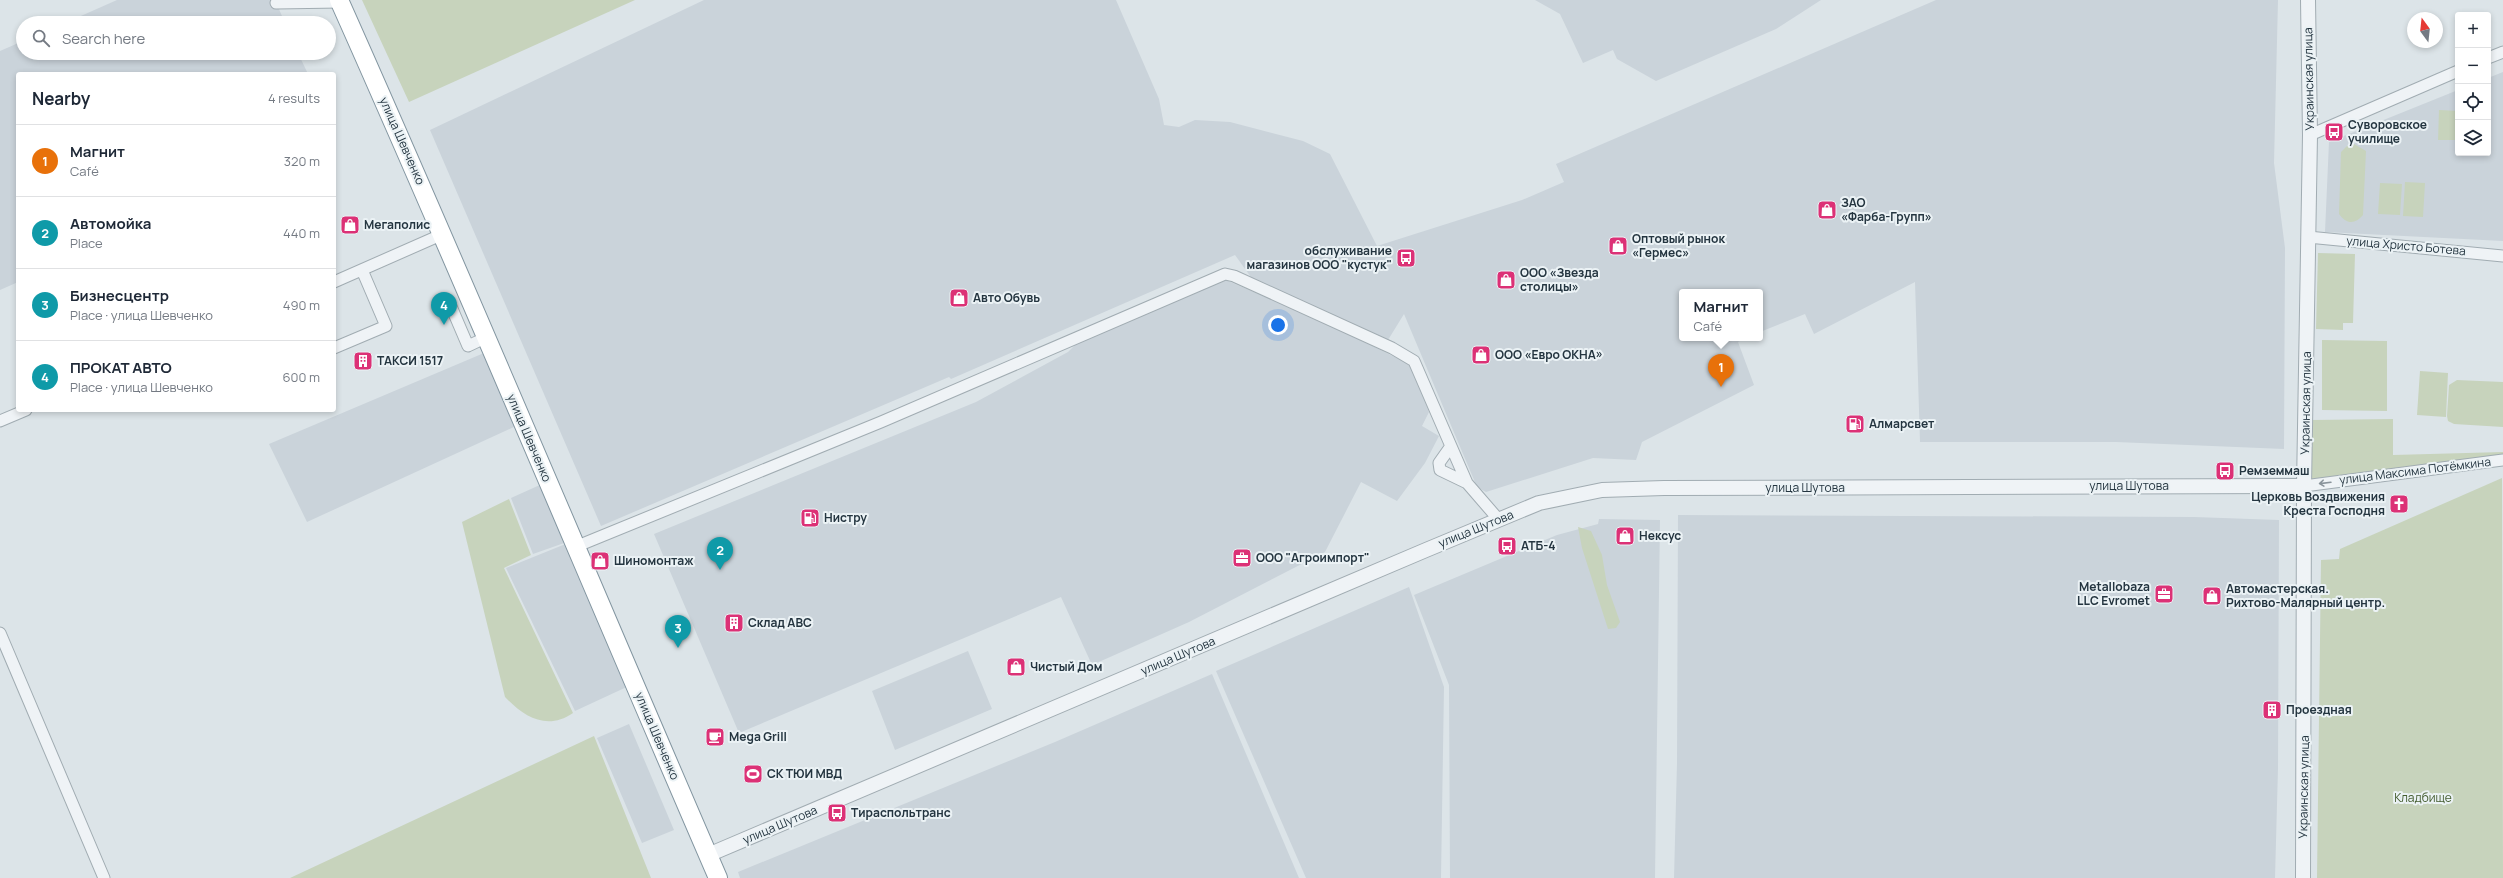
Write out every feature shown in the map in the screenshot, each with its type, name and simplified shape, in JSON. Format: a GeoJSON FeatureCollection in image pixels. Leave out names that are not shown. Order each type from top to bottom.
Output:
{"type":"FeatureCollection","features":[{"type":"Feature","properties":{"kind":"highway","name":"улица Шевченко"},"geometry":{"type":"LineString","coordinates":[[339,1],[444,234],[575,548],[718,878]]}},
{"type":"Feature","properties":{"kind":"street","name":"Украинская улица"},"geometry":{"type":"LineString","coordinates":[[2303,878],[2304,486],[2310,135],[2308,0]]}},
{"type":"Feature","properties":{"kind":"street"},"geometry":{"type":"LineString","coordinates":[[276,3],[339,1]]}},
{"type":"Feature","properties":{"kind":"street"},"geometry":{"type":"LineString","coordinates":[[2491,57],[2503,52]]}},
{"type":"Feature","properties":{"kind":"street"},"geometry":{"type":"LineString","coordinates":[[2310,135],[2455,72]]}},
{"type":"Feature","properties":{"kind":"street"},"geometry":{"type":"LineString","coordinates":[[336,281],[444,234]]}},
{"type":"Feature","properties":{"kind":"street","name":"улица Христо Ботева"},"geometry":{"type":"LineString","coordinates":[[2308,237],[2503,256]]}},
{"type":"Feature","properties":{"kind":"street"},"geometry":{"type":"LineString","coordinates":[[336,347],[386,326],[362,270]]}},
{"type":"Feature","properties":{"kind":"street"},"geometry":{"type":"LineString","coordinates":[[575,548],[881,422],[1225,274],[1234,276],[1392,348],[1414,361],[1467,483],[1499,520]]}},
{"type":"Feature","properties":{"kind":"street"},"geometry":{"type":"LineString","coordinates":[[450,304],[468,346],[487,337]]}},
{"type":"Feature","properties":{"kind":"street"},"geometry":{"type":"LineString","coordinates":[[0,421],[21,412]]}},
{"type":"Feature","properties":{"kind":"street"},"geometry":{"type":"LineString","coordinates":[[1451,446],[1439,463],[1440,470],[1467,483]]}},
{"type":"Feature","properties":{"kind":"street","name":"улица Максима Потёмкина"},"geometry":{"type":"LineString","coordinates":[[2304,486],[2503,460]]}},
{"type":"Feature","properties":{"kind":"street","name":"улица Шутова"},"geometry":{"type":"LineString","coordinates":[[708,855],[1539,503],[1574,494],[1621,489],[2304,486]]}},
{"type":"Feature","properties":{"kind":"street"},"geometry":{"type":"LineString","coordinates":[[0,633],[104,878]]}},
{"type":"Feature","properties":{"kind":"shaded area"},"geometry":{"type":"Polygon","coordinates":[[[117,0],[275,0],[282,16],[81,16],[117,0]]]}},
{"type":"Feature","properties":{"kind":"shaded area"},"geometry":{"type":"Polygon","coordinates":[[[704,0],[1116,0],[1159,99],[1164,125],[1179,127],[1195,120],[1230,122],[1303,141],[1330,154],[1377,246],[1522,200],[1564,182],[1556,164],[1936,0],[2278,0],[2274,163],[2285,248],[2284,449],[2116,442],[1920,442],[1915,282],[1814,334],[1805,314],[1763,331],[1763,289],[1679,289],[1679,341],[1740,341],[1738,342],[1754,385],[1642,442],[1636,460],[1593,458],[1486,492],[1477,487],[1404,314],[1388,340],[1253,280],[1235,255],[951,379],[949,377],[601,526],[430,130],[704,0]]]}},
{"type":"Feature","properties":{"kind":"shaded area"},"geometry":{"type":"Polygon","coordinates":[[[1535,0],[1821,0],[1776,29],[1656,81],[1617,59],[1613,50],[1583,63],[1560,14],[1535,0]]]}},
{"type":"Feature","properties":{"kind":"shaded area"},"geometry":{"type":"Polygon","coordinates":[[[16,44],[16,60],[301,60],[307,72],[16,72],[16,283],[0,290],[0,51],[16,44]]]}},
{"type":"Feature","properties":{"kind":"shaded area"},"geometry":{"type":"Polygon","coordinates":[[[2503,72],[2503,241],[2325,232],[2329,142],[2455,91],[2455,156],[2491,156],[2491,77],[2503,72]]]}},
{"type":"Feature","properties":{"kind":"shaded area"},"geometry":{"type":"Polygon","coordinates":[[[1226,280],[1332,326],[1413,366],[1429,412],[1422,426],[1439,436],[1425,463],[1397,501],[1361,482],[1325,552],[1189,622],[1092,665],[1061,597],[739,733],[654,534],[976,402],[1068,352],[1077,343],[1165,304],[1226,280]]]}},
{"type":"Feature","properties":{"kind":"shaded area"},"geometry":{"type":"Polygon","coordinates":[[[484,353],[516,426],[307,522],[269,444],[484,353]]]}},
{"type":"Feature","properties":{"kind":"shaded area"},"geometry":{"type":"Polygon","coordinates":[[[542,484],[567,542],[533,554],[511,498],[542,484]]]}},
{"type":"Feature","properties":{"kind":"shaded area"},"geometry":{"type":"Polygon","coordinates":[[[1678,515],[2194,517],[2279,520],[2278,768],[2275,878],[1674,878],[1677,763],[1678,515]]]}},
{"type":"Feature","properties":{"kind":"shaded area"},"geometry":{"type":"Polygon","coordinates":[[[1599,519],[1660,520],[1655,878],[1450,878],[1449,685],[1414,595],[1557,535],[1598,524],[1599,519]]]}},
{"type":"Feature","properties":{"kind":"shaded area"},"geometry":{"type":"Polygon","coordinates":[[[568,543],[631,685],[575,711],[506,568],[568,543]]]}},
{"type":"Feature","properties":{"kind":"shaded area"},"geometry":{"type":"Polygon","coordinates":[[[1409,587],[1444,687],[1441,878],[1306,878],[1216,671],[1409,587]]]}},
{"type":"Feature","properties":{"kind":"shaded area"},"geometry":{"type":"Polygon","coordinates":[[[968,651],[992,709],[895,750],[872,691],[968,651]]]}},
{"type":"Feature","properties":{"kind":"shaded area"},"geometry":{"type":"Polygon","coordinates":[[[1212,674],[1299,878],[740,878],[738,872],[1055,742],[1212,674]]]}},
{"type":"Feature","properties":{"kind":"shaded area"},"geometry":{"type":"Polygon","coordinates":[[[629,724],[674,830],[642,843],[597,738],[629,724]]]}},
{"type":"Feature","properties":{"kind":"green space"},"geometry":{"type":"Polygon","coordinates":[[[362,0],[635,0],[409,102],[362,0]]]}},
{"type":"Feature","properties":{"kind":"green space"},"geometry":{"type":"Polygon","coordinates":[[[2439,110],[2455,111],[2455,140],[2438,140],[2439,110]]]}},
{"type":"Feature","properties":{"kind":"green space"},"geometry":{"type":"Polygon","coordinates":[[[2354,144],[2366,151],[2363,215],[2354,222],[2351,222],[2345,220],[2339,214],[2341,152],[2347,146],[2354,144]]]}},
{"type":"Feature","properties":{"kind":"green space"},"geometry":{"type":"Polygon","coordinates":[[[2405,182],[2425,183],[2423,217],[2403,216],[2405,182]]]}},
{"type":"Feature","properties":{"kind":"green space"},"geometry":{"type":"Polygon","coordinates":[[[2380,183],[2402,184],[2400,215],[2378,214],[2380,183]]]}},
{"type":"Feature","properties":{"kind":"green space"},"geometry":{"type":"Polygon","coordinates":[[[2318,253],[2355,254],[2353,323],[2343,323],[2343,330],[2316,329],[2318,253]]]}},
{"type":"Feature","properties":{"kind":"green space"},"geometry":{"type":"Polygon","coordinates":[[[2322,340],[2387,341],[2387,411],[2322,410],[2322,340]]]}},
{"type":"Feature","properties":{"kind":"green space"},"geometry":{"type":"Polygon","coordinates":[[[2420,371],[2448,373],[2446,417],[2417,415],[2420,371]]]}},
{"type":"Feature","properties":{"kind":"green space"},"geometry":{"type":"Polygon","coordinates":[[[2457,380],[2503,382],[2503,427],[2454,424],[2448,421],[2449,385],[2457,380]]]}},
{"type":"Feature","properties":{"kind":"green space"},"geometry":{"type":"Polygon","coordinates":[[[2393,419],[2393,455],[2503,452],[2503,456],[2312,481],[2312,420],[2393,419]]]}},
{"type":"Feature","properties":{"kind":"green space","name":"Кладбище"},"geometry":{"type":"Polygon","coordinates":[[[2502,478],[2503,878],[2317,878],[2321,560],[2339,559],[2340,549],[2502,478]]]}},
{"type":"Feature","properties":{"kind":"green space"},"geometry":{"type":"Polygon","coordinates":[[[509,499],[531,555],[504,568],[573,713],[554,721],[545,721],[528,716],[505,697],[462,522],[509,499]]]}},
{"type":"Feature","properties":{"kind":"green space"},"geometry":{"type":"Polygon","coordinates":[[[1578,527],[1591,531],[1602,555],[1607,585],[1620,622],[1616,628],[1608,629],[1582,548],[1578,527]]]}},
{"type":"Feature","properties":{"kind":"green space"},"geometry":{"type":"Polygon","coordinates":[[[594,736],[651,878],[290,878],[594,736]]]}},
{"type":"Feature","properties":{"kind":"place","name":"Суворовское училище"},"geometry":{"type":"Point","coordinates":[2334,132]}},
{"type":"Feature","properties":{"kind":"place","name":"ЗАО «Фарба-Групп»"},"geometry":{"type":"Point","coordinates":[1827,210]}},
{"type":"Feature","properties":{"kind":"place","name":"Мегаполис"},"geometry":{"type":"Point","coordinates":[350,225]}},
{"type":"Feature","properties":{"kind":"place","name":"Оптовый рынок «Гермес»"},"geometry":{"type":"Point","coordinates":[1618,246]}},
{"type":"Feature","properties":{"kind":"place","name":"обслуживание магазинов ООО \"кустук\""},"geometry":{"type":"Point","coordinates":[1406,258]}},
{"type":"Feature","properties":{"kind":"place","name":"ООО «Звезда столицы»"},"geometry":{"type":"Point","coordinates":[1506,280]}},
{"type":"Feature","properties":{"kind":"place","name":"Авто Обувь"},"geometry":{"type":"Point","coordinates":[959,298]}},
{"type":"Feature","properties":{"kind":"place","name":"ПРОКАТ АВТО"},"geometry":{"type":"Point","coordinates":[444,325]}},
{"type":"Feature","properties":{"kind":"place","name":"ООО «Евро ОКНА»"},"geometry":{"type":"Point","coordinates":[1481,355]}},
{"type":"Feature","properties":{"kind":"place","name":"ТАКСИ 1517"},"geometry":{"type":"Point","coordinates":[363,361]}},
{"type":"Feature","properties":{"kind":"place","name":"Магнит"},"geometry":{"type":"Point","coordinates":[1721,387]}},
{"type":"Feature","properties":{"kind":"place","name":"Алмарсвет"},"geometry":{"type":"Point","coordinates":[1855,424]}},
{"type":"Feature","properties":{"kind":"place","name":"Ремземмаш"},"geometry":{"type":"Point","coordinates":[2225,471]}},
{"type":"Feature","properties":{"kind":"place","name":"Церковь Воздвижения Креста Господня"},"geometry":{"type":"Point","coordinates":[2399,504]}},
{"type":"Feature","properties":{"kind":"place","name":"Нистру"},"geometry":{"type":"Point","coordinates":[810,518]}},
{"type":"Feature","properties":{"kind":"place","name":"Нексус"},"geometry":{"type":"Point","coordinates":[1625,536]}},
{"type":"Feature","properties":{"kind":"place","name":"АТБ-4"},"geometry":{"type":"Point","coordinates":[1507,546]}},
{"type":"Feature","properties":{"kind":"place","name":"ООО \"Агроимпорт\""},"geometry":{"type":"Point","coordinates":[1242,558]}},
{"type":"Feature","properties":{"kind":"place","name":"Шиномонтаж"},"geometry":{"type":"Point","coordinates":[600,561]}},
{"type":"Feature","properties":{"kind":"place","name":"Автомойка"},"geometry":{"type":"Point","coordinates":[720,570]}},
{"type":"Feature","properties":{"kind":"place","name":"Metallobaza LLC Evromet"},"geometry":{"type":"Point","coordinates":[2164,594]}},
{"type":"Feature","properties":{"kind":"place","name":"Автомастерская. Рихтово-Малярный центр."},"geometry":{"type":"Point","coordinates":[2212,596]}},
{"type":"Feature","properties":{"kind":"place","name":"Склад АВС"},"geometry":{"type":"Point","coordinates":[734,623]}},
{"type":"Feature","properties":{"kind":"place","name":"Бизнесцентр"},"geometry":{"type":"Point","coordinates":[678,648]}},
{"type":"Feature","properties":{"kind":"place","name":"Чистый Дом"},"geometry":{"type":"Point","coordinates":[1016,667]}},
{"type":"Feature","properties":{"kind":"place","name":"Проездная"},"geometry":{"type":"Point","coordinates":[2272,710]}},
{"type":"Feature","properties":{"kind":"place","name":"Mega Grill"},"geometry":{"type":"Point","coordinates":[715,737]}},
{"type":"Feature","properties":{"kind":"place","name":"СК ТЮИ МВД"},"geometry":{"type":"Point","coordinates":[753,774]}},
{"type":"Feature","properties":{"kind":"place","name":"Тираспольтранс"},"geometry":{"type":"Point","coordinates":[837,813]}}]}
